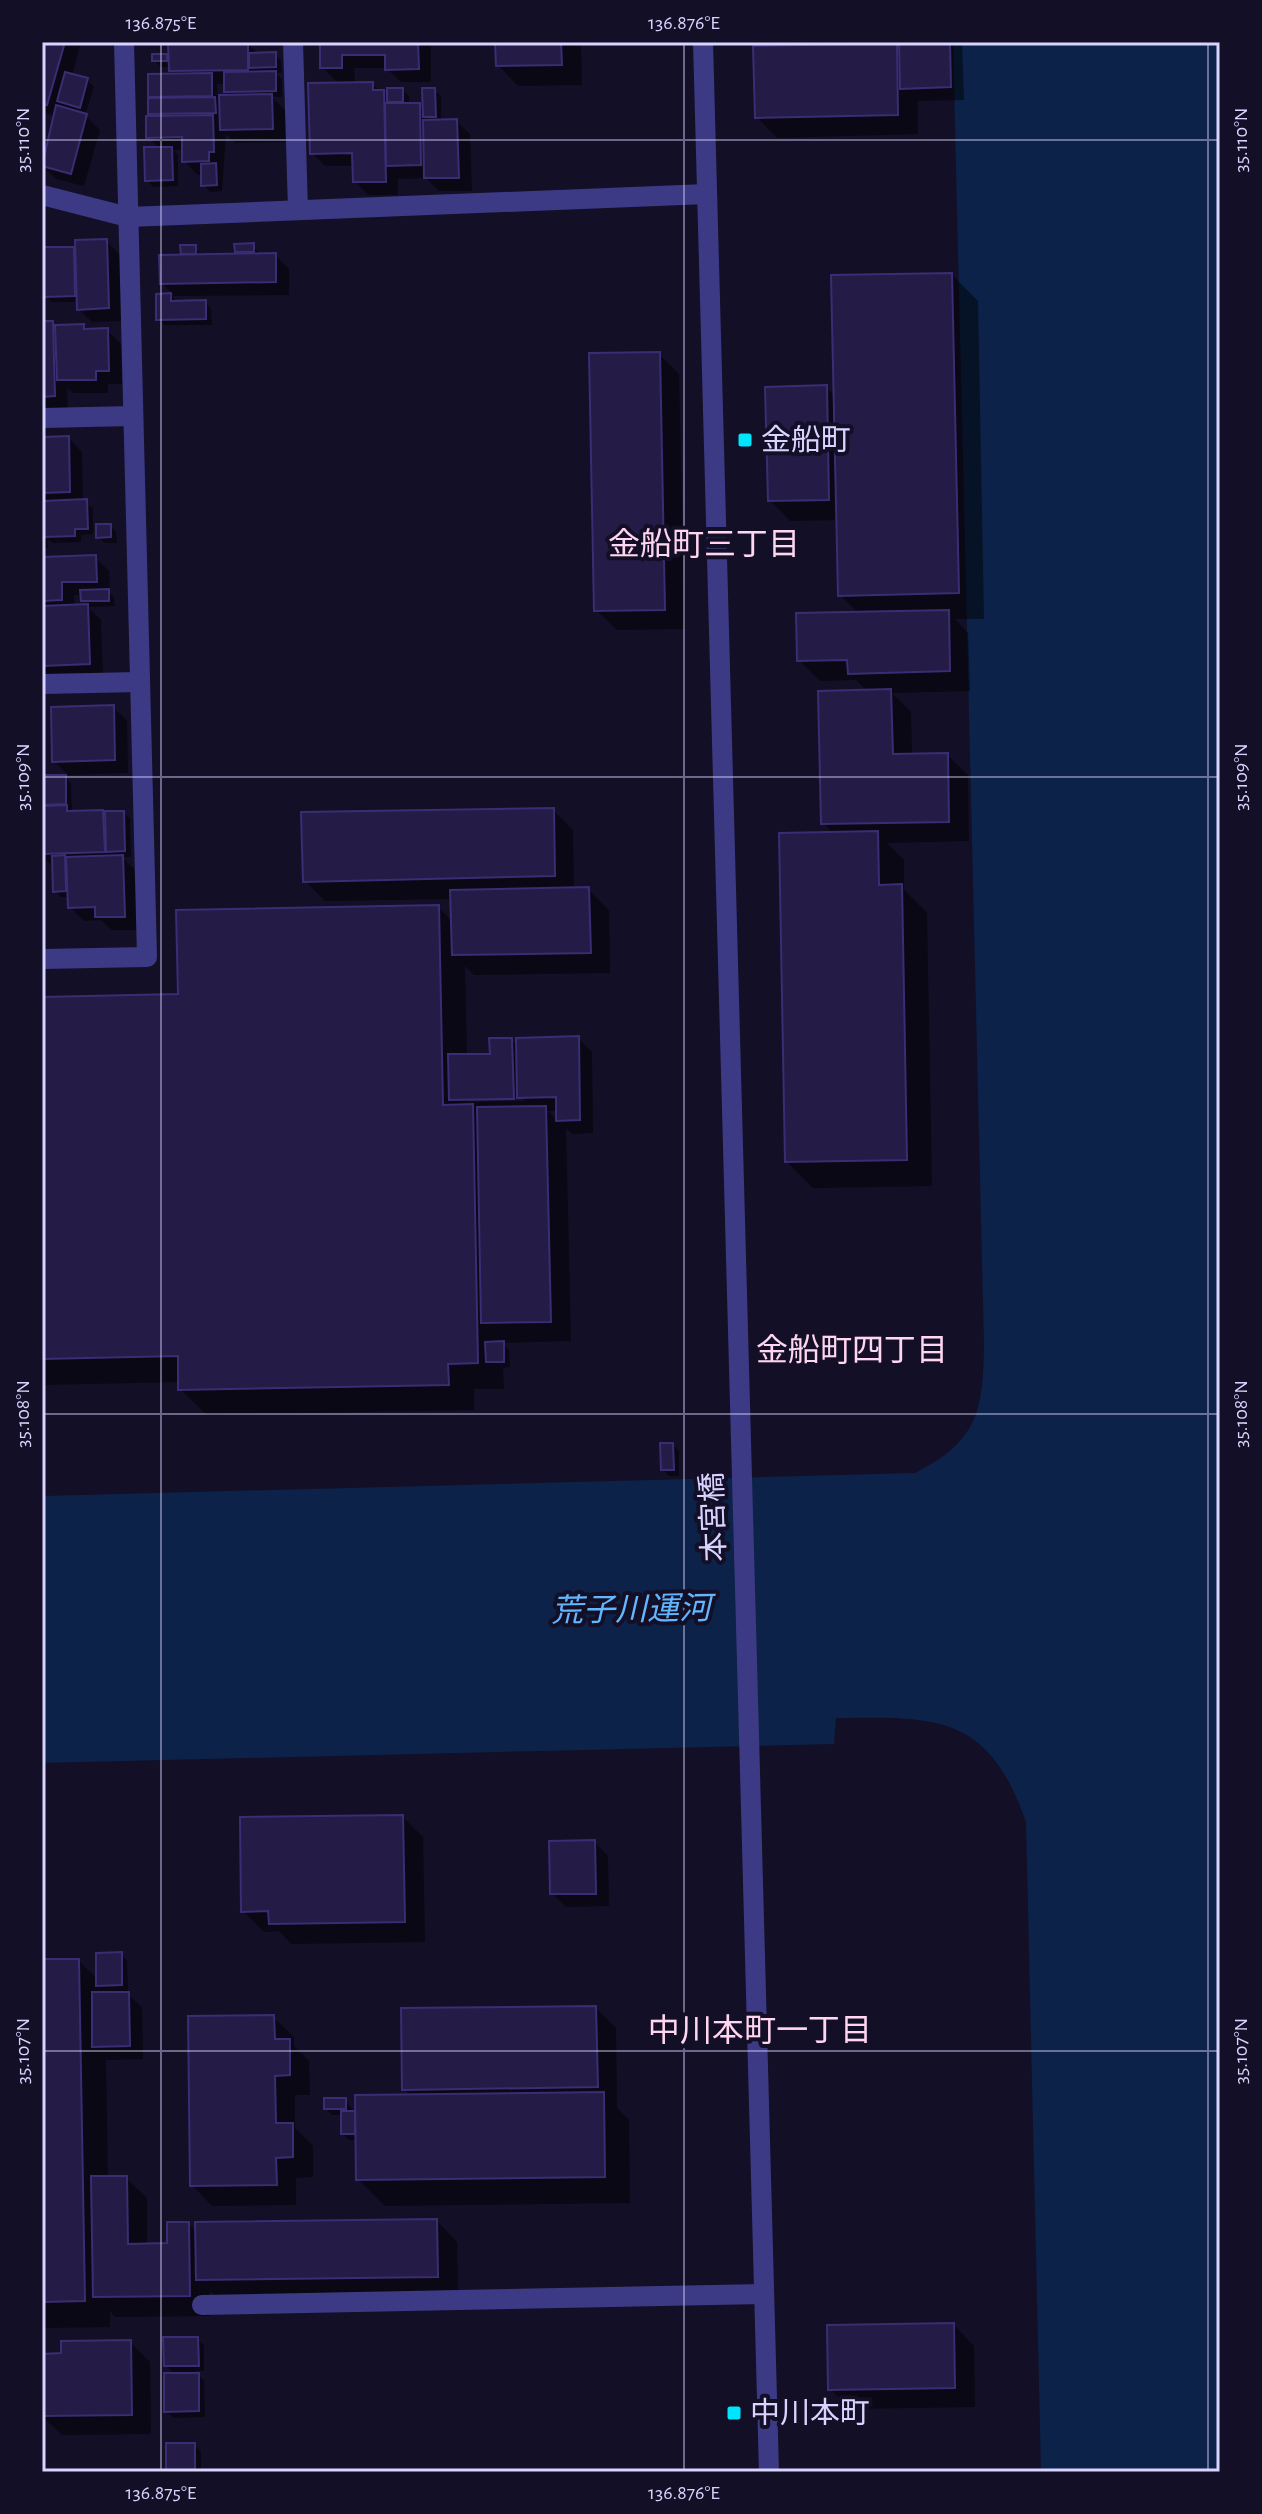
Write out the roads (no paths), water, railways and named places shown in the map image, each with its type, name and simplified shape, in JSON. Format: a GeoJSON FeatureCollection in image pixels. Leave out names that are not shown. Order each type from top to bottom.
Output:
{"type":"FeatureCollection","features":[{"type":"Feature","properties":{"kind":"street"},"geometry":{"type":"LineString","coordinates":[[42,959],[147,957],[124,42]]}},
{"type":"Feature","properties":{"kind":"street"},"geometry":{"type":"LineString","coordinates":[[293,42],[298,210]]}},
{"type":"Feature","properties":{"kind":"street","name":"本宮橋"},"geometry":{"type":"LineString","coordinates":[[703,42],[769,2472]]}},
{"type":"Feature","properties":{"kind":"street"},"geometry":{"type":"LineString","coordinates":[[42,195],[128,217],[707,194]]}},
{"type":"Feature","properties":{"kind":"street"},"geometry":{"type":"LineString","coordinates":[[42,418],[133,416]]}},
{"type":"Feature","properties":{"kind":"street"},"geometry":{"type":"LineString","coordinates":[[42,684],[140,682]]}},
{"type":"Feature","properties":{"kind":"street"},"geometry":{"type":"LineString","coordinates":[[202,2305],[763,2294]]}},
{"type":"Feature","properties":{"kind":"water","name":"荒子川運河"},"geometry":{"type":"Polygon","coordinates":[[[953,42],[1220,42],[1220,2472],[1041,2472],[1026,1822],[1011,1786],[995,1760],[976,1741],[955,1729],[931,1722],[836,1718],[834,1744],[42,1763],[42,1496],[915,1473],[952,1449],[973,1422],[982,1388],[984,1345],[953,42]]]}},
{"type":"Feature","properties":{"kind":"place","name":"金船町"},"geometry":{"type":"Point","coordinates":[745,440]}},
{"type":"Feature","properties":{"kind":"place","name":"中川本町"},"geometry":{"type":"Point","coordinates":[734,2413]}},
{"type":"Feature","properties":{"kind":"district","name":"金船町三丁目"},"geometry":{"type":"Point","coordinates":[704,544]}},
{"type":"Feature","properties":{"kind":"district","name":"金船町四丁目"},"geometry":{"type":"Point","coordinates":[852,1350]}},
{"type":"Feature","properties":{"kind":"district","name":"中川本町一丁目"},"geometry":{"type":"Point","coordinates":[760,2030]}}]}
